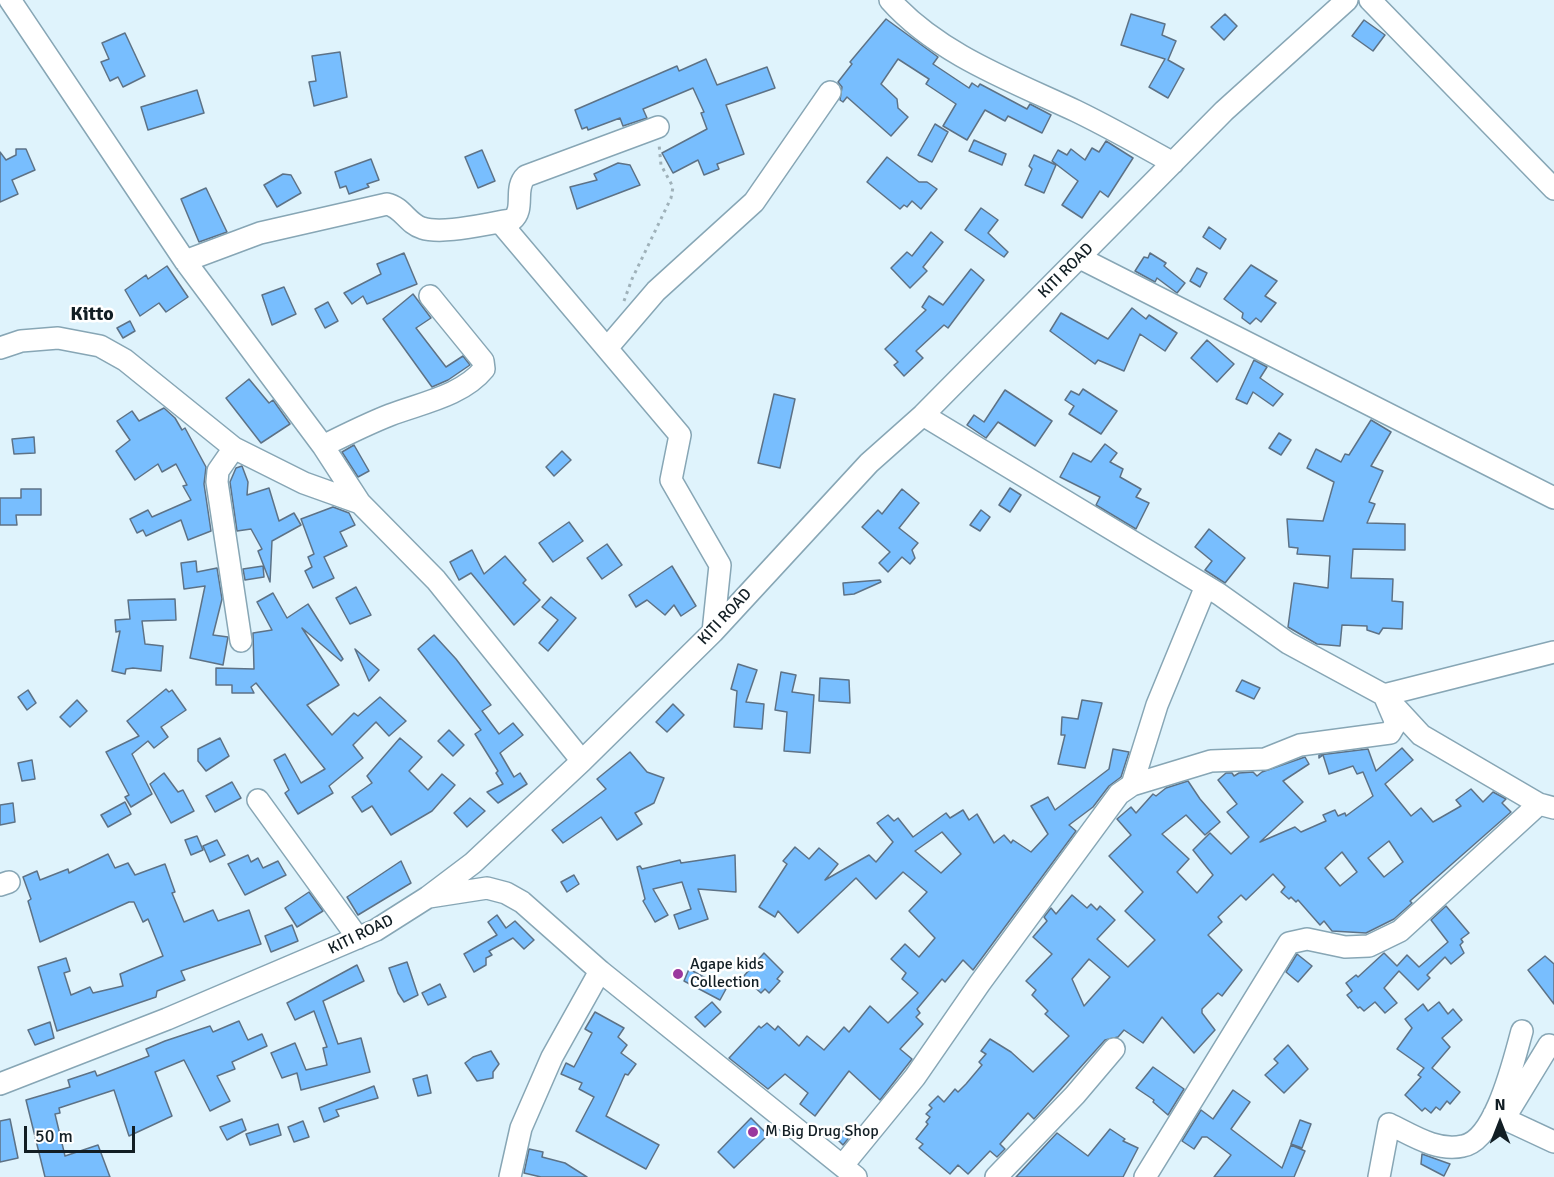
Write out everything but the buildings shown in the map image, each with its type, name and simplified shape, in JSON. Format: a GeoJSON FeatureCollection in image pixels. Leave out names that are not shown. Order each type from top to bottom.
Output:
{"type":"FeatureCollection","features":[{"type":"Feature","properties":{"kind":"street"},"geometry":{"type":"LineString","coordinates":[[10,0],[185,261],[323,446],[360,503],[436,580],[582,761]]}},
{"type":"Feature","properties":{"kind":"street"},"geometry":{"type":"LineString","coordinates":[[890,0],[917,27],[967,58],[1107,127],[1173,163]]}},
{"type":"Feature","properties":{"kind":"street","name":"KITI ROAD"},"geometry":{"type":"LineString","coordinates":[[0,1084],[167,1019],[358,938],[398,917],[429,897],[473,862],[582,761],[713,632],[868,463],[923,415],[1266,70],[1347,0]]}},
{"type":"Feature","properties":{"kind":"street"},"geometry":{"type":"LineString","coordinates":[[1370,0],[1554,189]]}},
{"type":"Feature","properties":{"kind":"street"},"geometry":{"type":"LineString","coordinates":[[608,347],[656,291],[754,202],[830,92]]}},
{"type":"Feature","properties":{"kind":"street"},"geometry":{"type":"LineString","coordinates":[[185,261],[260,233],[387,204],[395,207],[412,223],[424,229],[441,230],[512,220],[518,214],[521,183],[526,176],[658,127]]}},
{"type":"Feature","properties":{"kind":"street"},"geometry":{"type":"LineString","coordinates":[[500,222],[608,347],[680,435],[671,480],[720,565],[713,632]]}},
{"type":"Feature","properties":{"kind":"street"},"geometry":{"type":"LineString","coordinates":[[1080,258],[1554,498]]}},
{"type":"Feature","properties":{"kind":"street"},"geometry":{"type":"LineString","coordinates":[[323,446],[363,426],[445,395],[476,379],[484,369],[483,361],[430,296]]}},
{"type":"Feature","properties":{"kind":"street"},"geometry":{"type":"LineString","coordinates":[[0,348],[21,341],[58,338],[100,346],[125,360],[234,448],[304,483],[360,503]]}},
{"type":"Feature","properties":{"kind":"street"},"geometry":{"type":"LineString","coordinates":[[923,415],[1206,586],[1288,644],[1384,695],[1421,735],[1546,806],[1400,931],[1369,946],[1345,948],[1307,939],[1289,943],[1145,1177]]}},
{"type":"Feature","properties":{"kind":"street"},"geometry":{"type":"LineString","coordinates":[[234,448],[218,471],[217,482],[241,641]]}},
{"type":"Feature","properties":{"kind":"street"},"geometry":{"type":"LineString","coordinates":[[1132,785],[1156,705],[1206,586]]}},
{"type":"Feature","properties":{"kind":"street"},"geometry":{"type":"LineString","coordinates":[[1384,695],[1554,652]]}},
{"type":"Feature","properties":{"kind":"street"},"geometry":{"type":"LineString","coordinates":[[429,897],[487,888],[506,893],[522,902],[600,970],[850,1171],[980,983],[1119,795],[1132,785],[1211,761],[1264,759],[1300,745],[1390,733],[1396,723],[1384,695]]}},
{"type":"Feature","properties":{"kind":"street"},"geometry":{"type":"LineString","coordinates":[[258,800],[358,938]]}},
{"type":"Feature","properties":{"kind":"street"},"geometry":{"type":"LineString","coordinates":[[510,1177],[521,1128],[552,1056],[600,970]]}},
{"type":"Feature","properties":{"kind":"street"},"geometry":{"type":"LineString","coordinates":[[1379,1177],[1389,1124],[1428,1143],[1464,1146],[1477,1138],[1494,1114],[1510,1076],[1522,1031]]}},
{"type":"Feature","properties":{"kind":"street"},"geometry":{"type":"LineString","coordinates":[[1494,1114],[1510,1109],[1549,1045],[1554,1047]]}},
{"type":"Feature","properties":{"kind":"street"},"geometry":{"type":"LineString","coordinates":[[996,1177],[1076,1095],[1114,1049]]}},
{"type":"Feature","properties":{"kind":"street"},"geometry":{"type":"LineString","coordinates":[[1494,1114],[1554,1142]]}},
{"type":"Feature","properties":{"kind":"path"},"geometry":{"type":"LineString","coordinates":[[621,308],[632,279],[671,198],[673,188],[661,165],[658,127]]}},
{"type":"Feature","properties":{"kind":"place","name":"Agape kids Collection"},"geometry":{"type":"Point","coordinates":[678,974]}},
{"type":"Feature","properties":{"kind":"place","name":"M Big Drug Shop"},"geometry":{"type":"Point","coordinates":[753,1132]}},
{"type":"Feature","properties":{"kind":"district","name":"Kitto"},"geometry":{"type":"Point","coordinates":[92,315]}}]}
